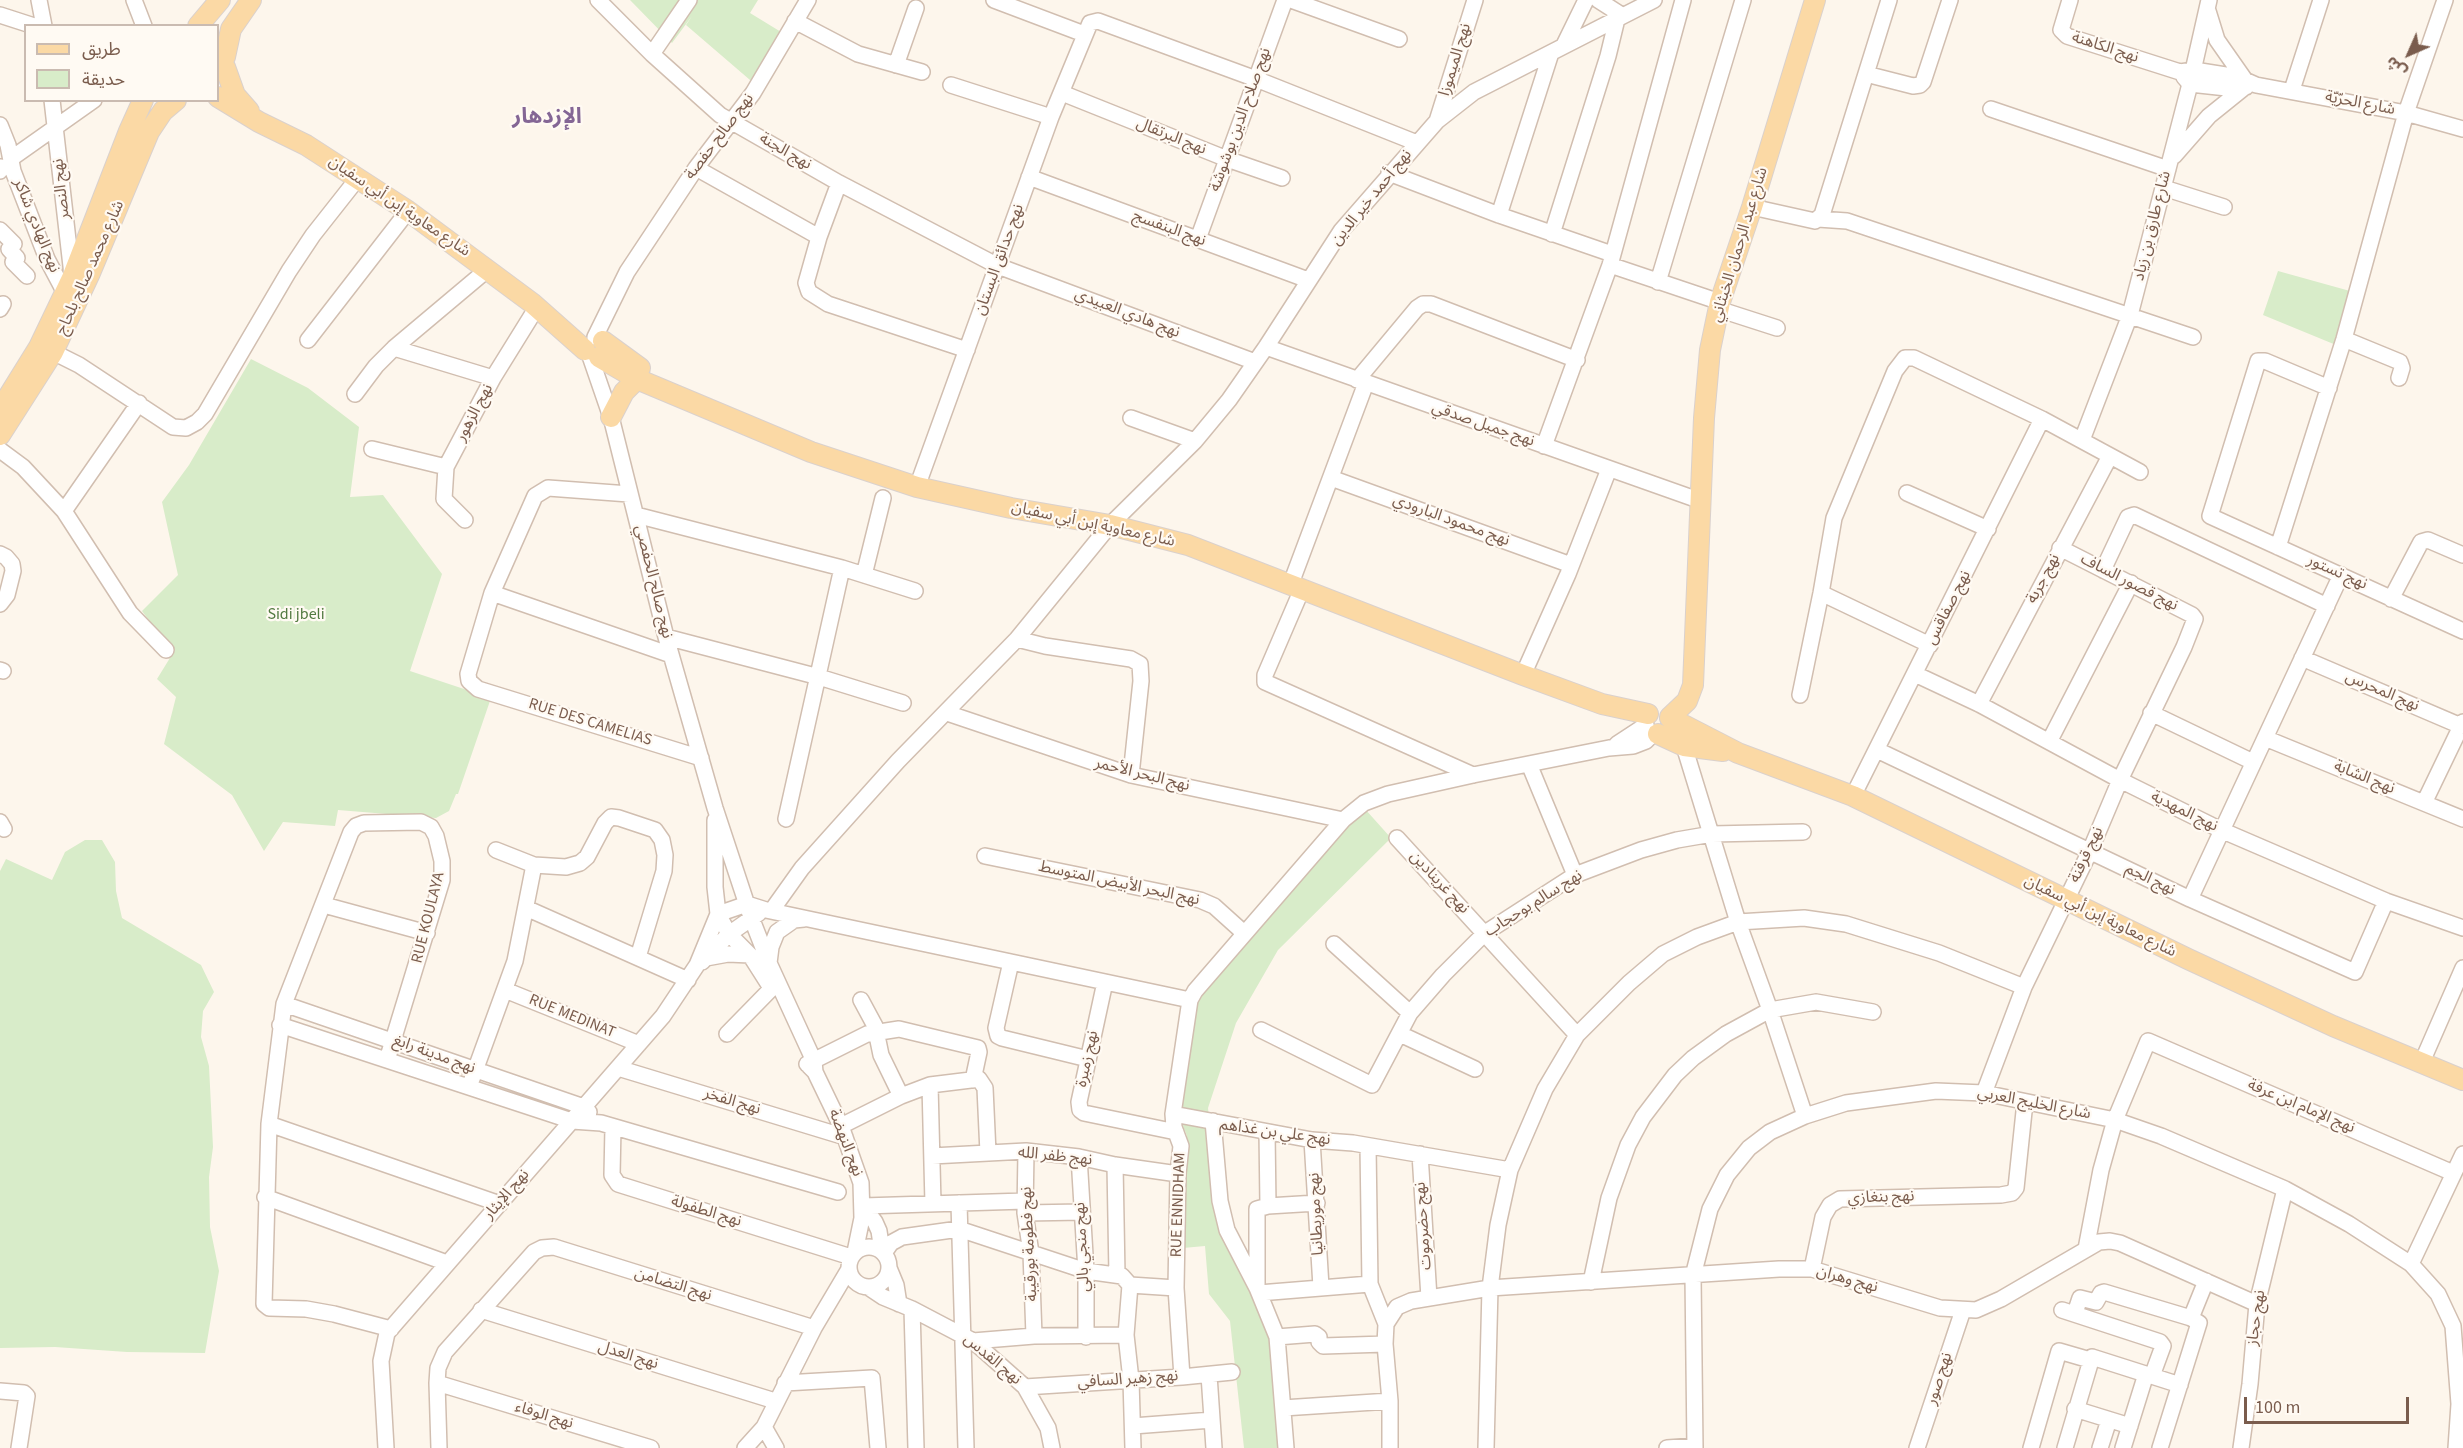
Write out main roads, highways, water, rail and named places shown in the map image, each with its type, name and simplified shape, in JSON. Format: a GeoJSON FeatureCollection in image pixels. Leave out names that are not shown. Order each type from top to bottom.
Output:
{"type":"FeatureCollection","features":[{"type":"Feature","properties":{"kind":"main road"},"geometry":{"type":"LineString","coordinates":[[200,24],[220,0]]}},
{"type":"Feature","properties":{"kind":"main road"},"geometry":{"type":"LineString","coordinates":[[221,62],[231,29],[251,0]]}},
{"type":"Feature","properties":{"kind":"main road","name":"شارع عبد الرحمان الخبثاني"},"geometry":{"type":"LineString","coordinates":[[1687,701],[1691,693],[1693,676],[1710,350],[1719,306],[1752,207],[1815,0]]}},
{"type":"Feature","properties":{"kind":"main road","name":"شارع معاوية إبن أبي سفيان"},"geometry":{"type":"LineString","coordinates":[[221,62],[236,95],[259,122]]}},
{"type":"Feature","properties":{"kind":"main road","name":"شارع معاوية إبن أبي سفيان"},"geometry":{"type":"LineString","coordinates":[[219,98],[259,122],[306,145],[408,211],[638,379],[811,452],[917,487],[1011,508],[1110,525],[1188,545],[1602,704],[1616,713],[1657,722],[1709,740],[1853,796],[2065,901],[2333,1026],[2463,1080]]}},
{"type":"Feature","properties":{"kind":"main road","name":"شارع محمد صالح بلحاج"},"geometry":{"type":"LineString","coordinates":[[0,410],[39,347],[69,286],[142,102]]}},
{"type":"Feature","properties":{"kind":"main road","name":"شارع محمد صالح بلحاج"},"geometry":{"type":"LineString","coordinates":[[0,435],[53,352],[87,281],[149,132],[163,111],[174,102]]}},
{"type":"Feature","properties":{"kind":"main road","name":"شارع معاوية إبن أبي سفيان"},"geometry":{"type":"LineString","coordinates":[[594,347],[681,397]]}},
{"type":"Feature","properties":{"kind":"main road"},"geometry":{"type":"LineString","coordinates":[[611,417],[624,392],[638,379]]}},
{"type":"Feature","properties":{"kind":"main road"},"geometry":{"type":"LineString","coordinates":[[1657,722],[1693,676]]}},
{"type":"Feature","properties":{"kind":"main road"},"geometry":{"type":"LineString","coordinates":[[1657,722],[1687,701],[1696,722],[1709,740]]}},
{"type":"Feature","properties":{"kind":"main road","name":"شارع معاوية إبن أبي سفيان"},"geometry":{"type":"LineString","coordinates":[[1657,722],[1684,746],[1738,753]]}},
{"type":"Feature","properties":{"kind":"district","name":"الإزدهار"},"geometry":{"type":"Point","coordinates":[547,118]}},
{"type":"Feature","properties":{"kind":"park label","name":"Sidi jbeli"},"geometry":{"type":"Point","coordinates":[296,615]}}]}
